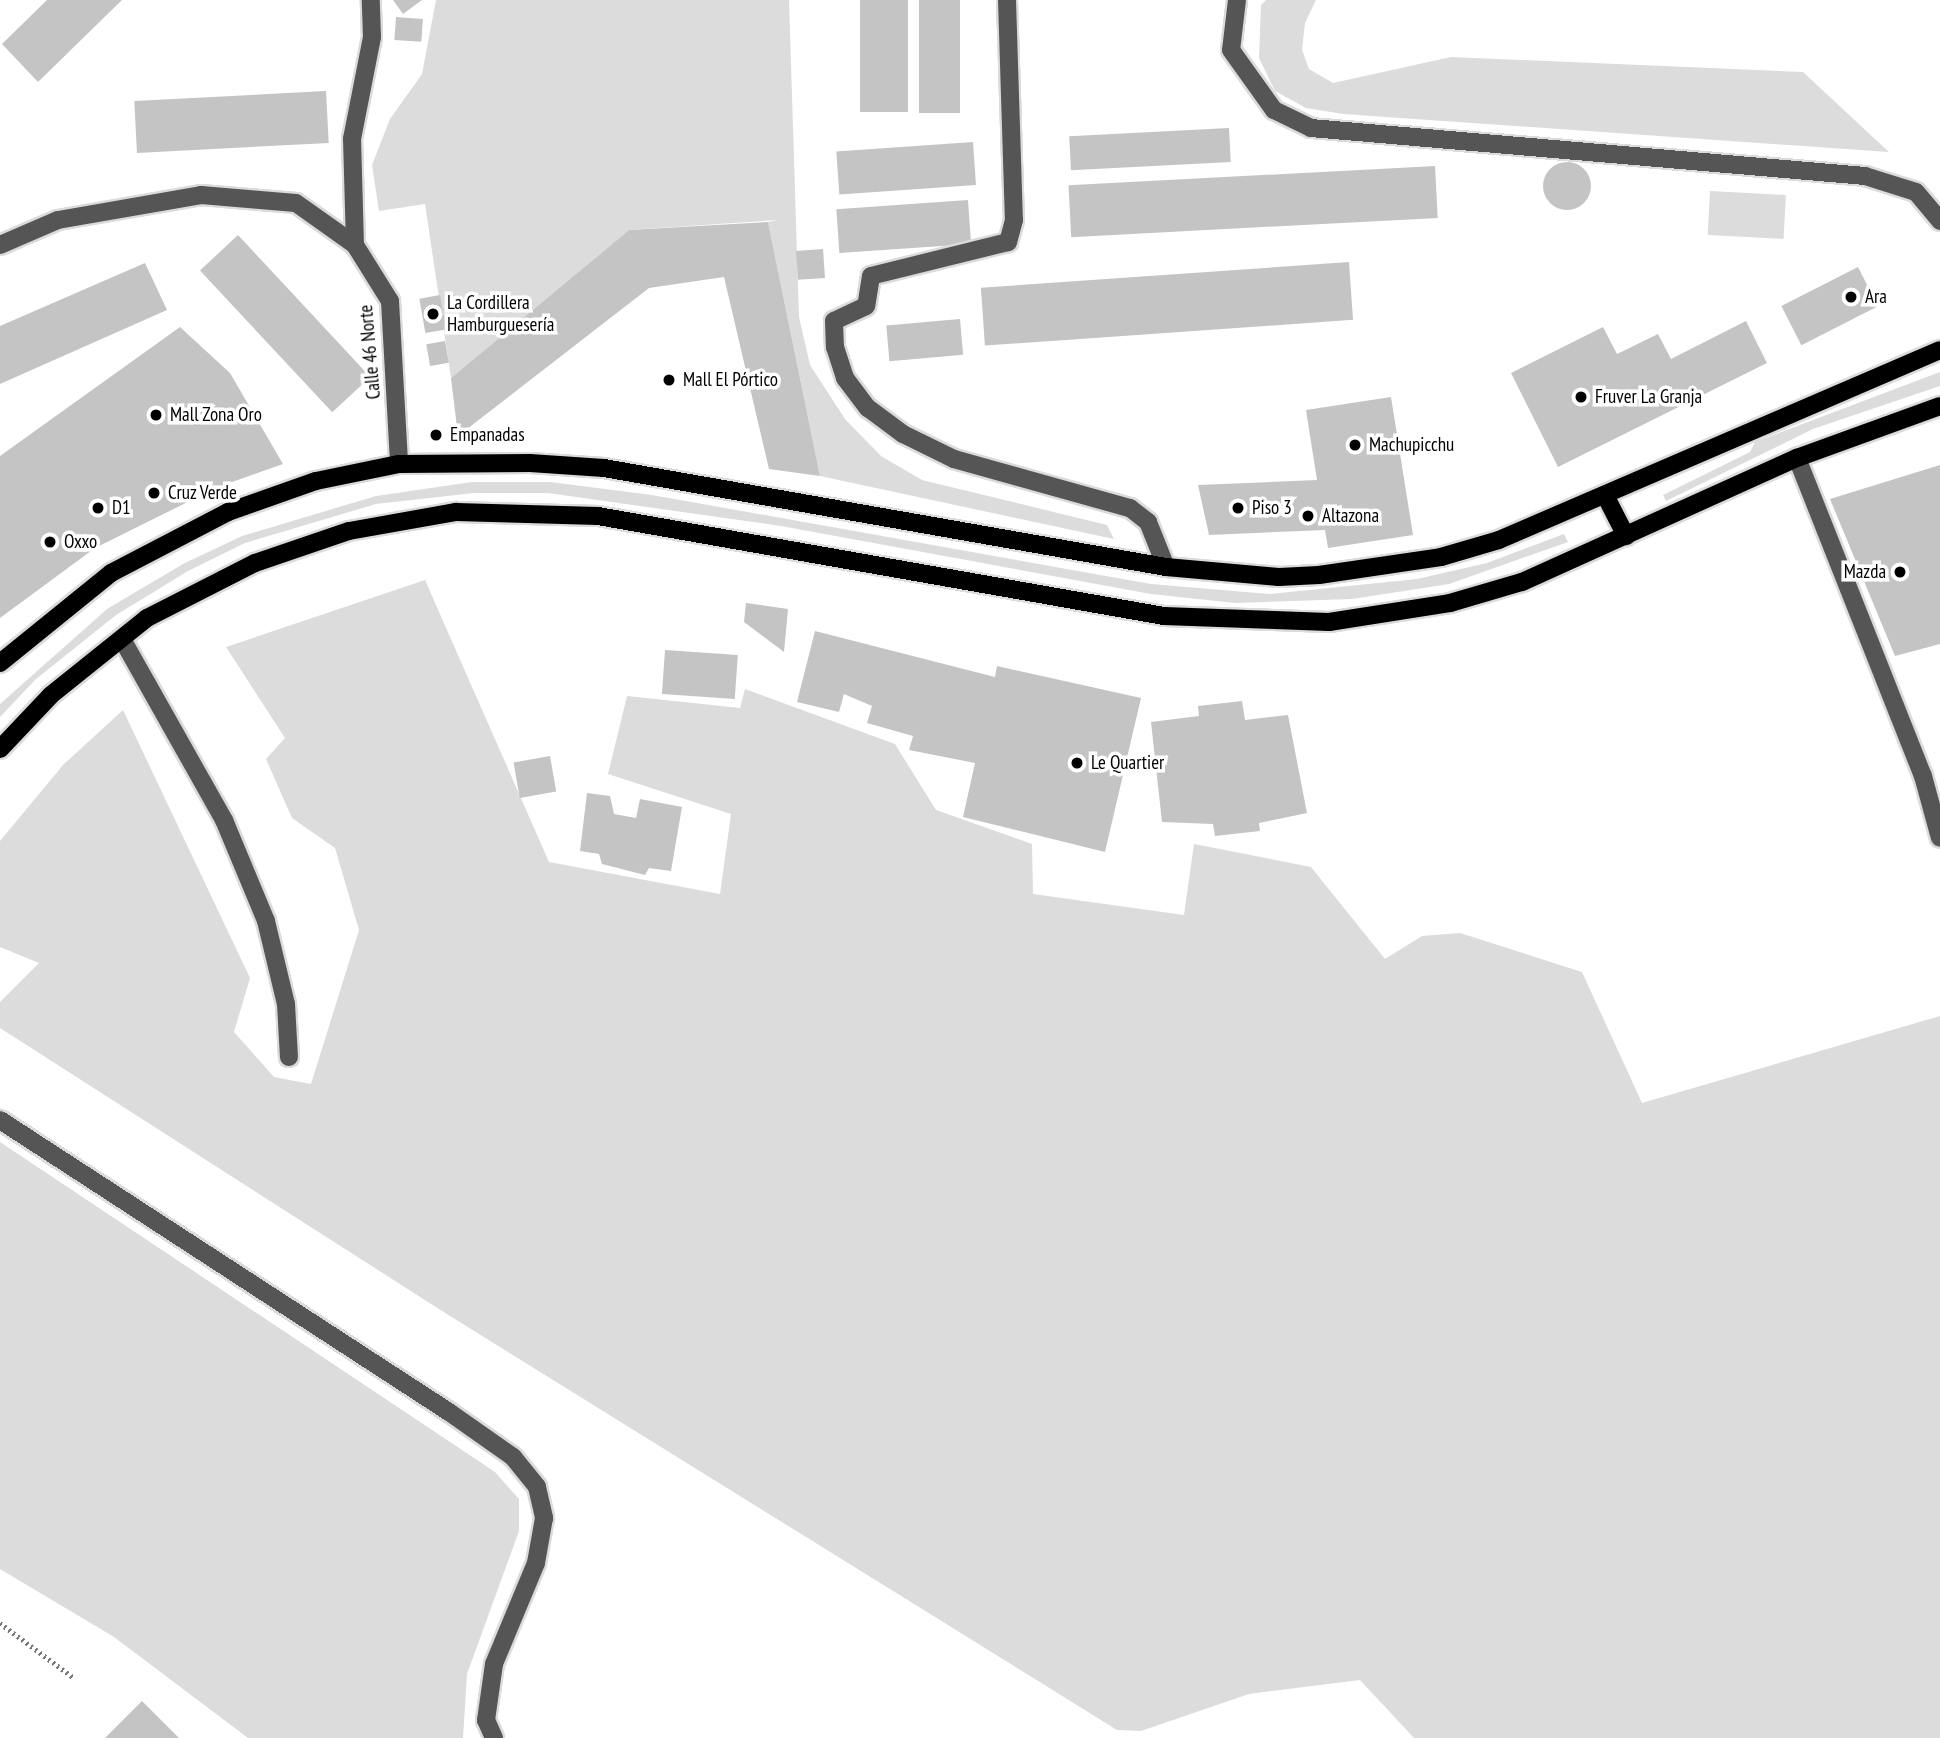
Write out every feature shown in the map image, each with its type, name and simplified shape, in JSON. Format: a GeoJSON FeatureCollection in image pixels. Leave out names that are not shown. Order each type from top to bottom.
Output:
{"type":"FeatureCollection","features":[{"type":"Feature","properties":{"kind":"main road"},"geometry":{"type":"LineString","coordinates":[[0,663],[111,573],[228,512],[316,481],[399,464],[530,463],[604,468],[1166,567],[1279,577],[1441,557],[1499,540],[1606,497],[1940,350]]}},
{"type":"Feature","properties":{"kind":"main road"},"geometry":{"type":"LineString","coordinates":[[0,749],[51,695],[147,618],[255,563],[349,531],[456,512],[598,516],[1164,616],[1279,623],[1329,622],[1450,603],[1522,582],[1797,458],[1940,406]]}},
{"type":"Feature","properties":{"kind":"main road"},"geometry":{"type":"LineString","coordinates":[[1606,497],[1626,536]]}},
{"type":"Feature","properties":{"kind":"street"},"geometry":{"type":"LineString","coordinates":[[355,245],[352,139],[372,37],[371,0]]}},
{"type":"Feature","properties":{"kind":"street"},"geometry":{"type":"LineString","coordinates":[[1007,0],[1014,220],[1009,242],[871,276],[866,306],[834,321],[835,347],[845,378],[868,408],[903,434],[954,459],[1130,508],[1148,522],[1166,567]]}},
{"type":"Feature","properties":{"kind":"street"},"geometry":{"type":"LineString","coordinates":[[1237,0],[1231,50],[1274,110],[1311,128],[1865,176],[1916,192],[1940,220]]}},
{"type":"Feature","properties":{"kind":"street","name":"Calle 46 Norte"},"geometry":{"type":"LineString","coordinates":[[0,245],[58,220],[201,195],[296,203],[355,245],[390,301],[399,464]]}},
{"type":"Feature","properties":{"kind":"street"},"geometry":{"type":"LineString","coordinates":[[1797,458],[1923,776],[1940,836]]}},
{"type":"Feature","properties":{"kind":"street"},"geometry":{"type":"LineString","coordinates":[[122,639],[224,820],[266,921],[286,1003],[289,1057]]}},
{"type":"Feature","properties":{"kind":"street"},"geometry":{"type":"LineString","coordinates":[[0,1120],[449,1412],[513,1457],[537,1487],[544,1518],[536,1563],[494,1664],[486,1720],[494,1738]]}},
{"type":"Feature","properties":{"kind":"path"},"geometry":{"type":"LineString","coordinates":[[0,1623],[74,1678]]}},
{"type":"Feature","properties":{"kind":"shaded area"},"geometry":{"type":"Polygon","coordinates":[[[436,0],[789,0],[799,317],[810,365],[845,419],[881,456],[922,480],[1107,525],[1114,539],[820,476],[768,222],[778,220],[629,230],[451,378],[425,204],[379,211],[372,165],[390,119],[422,74],[436,0]]]}},
{"type":"Feature","properties":{"kind":"shaded area"},"geometry":{"type":"Polygon","coordinates":[[[1266,0],[1316,0],[1305,23],[1302,50],[1309,69],[1333,83],[1451,57],[1803,72],[1889,152],[1343,114],[1306,108],[1275,91],[1259,58],[1261,5],[1266,0]]]}},
{"type":"Feature","properties":{"kind":"shaded area"},"geometry":{"type":"Polygon","coordinates":[[[1710,191],[1786,195],[1784,239],[1708,235],[1710,191]]]}},
{"type":"Feature","properties":{"kind":"shaded area"},"geometry":{"type":"Polygon","coordinates":[[[1940,372],[1940,386],[1813,429],[1666,501],[1663,495],[1750,452],[1755,442],[1940,372]]]}},
{"type":"Feature","properties":{"kind":"shaded area"},"geometry":{"type":"Polygon","coordinates":[[[472,482],[550,482],[652,495],[1151,584],[1270,594],[1417,579],[1487,563],[1564,534],[1568,542],[1449,584],[1352,599],[1235,603],[1151,594],[781,526],[548,493],[474,493],[376,504],[245,543],[188,571],[116,615],[36,679],[0,717],[0,704],[107,609],[183,564],[242,536],[376,496],[472,482]]]}},
{"type":"Feature","properties":{"kind":"shaded area"},"geometry":{"type":"Polygon","coordinates":[[[425,580],[549,862],[720,894],[731,814],[608,774],[627,696],[740,708],[745,689],[895,744],[936,810],[1032,844],[1033,894],[1184,915],[1194,844],[1311,867],[1385,959],[1422,936],[1460,933],[1582,972],[1642,1103],[1940,1016],[1940,1738],[1414,1738],[1360,1680],[1249,1694],[1141,1731],[1117,1730],[442,1311],[0,1028],[0,1002],[39,963],[0,947],[0,841],[63,765],[123,710],[250,978],[234,1032],[274,1077],[311,1084],[359,930],[335,848],[292,818],[266,759],[285,738],[226,647],[425,580]]]}},
{"type":"Feature","properties":{"kind":"shaded area"},"geometry":{"type":"Polygon","coordinates":[[[0,1142],[495,1472],[519,1499],[519,1531],[467,1674],[463,1738],[248,1738],[114,1637],[0,1569],[0,1142]]]}},
{"type":"Feature","properties":{"kind":"building"},"geometry":{"type":"Polygon","coordinates":[[[47,0],[122,0],[38,82],[2,44],[47,0]]]}},
{"type":"Feature","properties":{"kind":"building"},"geometry":{"type":"Polygon","coordinates":[[[393,0],[422,0],[403,14],[393,0]]]}},
{"type":"Feature","properties":{"kind":"building"},"geometry":{"type":"Polygon","coordinates":[[[860,0],[908,0],[908,112],[860,112],[860,0]]]}},
{"type":"Feature","properties":{"kind":"building"},"geometry":{"type":"Polygon","coordinates":[[[919,0],[960,0],[960,113],[919,113],[919,0]]]}},
{"type":"Feature","properties":{"kind":"building"},"geometry":{"type":"Polygon","coordinates":[[[396,17],[423,19],[421,42],[394,40],[396,17]]]}},
{"type":"Feature","properties":{"kind":"building"},"geometry":{"type":"Polygon","coordinates":[[[326,91],[329,143],[137,153],[134,101],[326,91]]]}},
{"type":"Feature","properties":{"kind":"building"},"geometry":{"type":"Polygon","coordinates":[[[1229,128],[1231,162],[1071,170],[1069,136],[1229,128]]]}},
{"type":"Feature","properties":{"kind":"building"},"geometry":{"type":"Polygon","coordinates":[[[973,142],[976,185],[839,194],[836,152],[973,142]]]}},
{"type":"Feature","properties":{"kind":"building"},"geometry":{"type":"Polygon","coordinates":[[[1567,162],[1584,169],[1591,186],[1584,203],[1567,210],[1550,203],[1543,186],[1550,169],[1567,162]]]}},
{"type":"Feature","properties":{"kind":"building"},"geometry":{"type":"Polygon","coordinates":[[[1435,166],[1438,218],[1071,237],[1069,185],[1435,166]]]}},
{"type":"Feature","properties":{"kind":"building"},"geometry":{"type":"Polygon","coordinates":[[[968,200],[971,244],[839,253],[836,209],[968,200]]]}},
{"type":"Feature","properties":{"kind":"building"},"geometry":{"type":"Polygon","coordinates":[[[768,222],[820,476],[769,469],[724,277],[649,288],[458,436],[451,378],[629,230],[768,222]]]}},
{"type":"Feature","properties":{"kind":"building"},"geometry":{"type":"Polygon","coordinates":[[[238,235],[370,377],[332,412],[200,270],[238,235]]]}},
{"type":"Feature","properties":{"kind":"building"},"geometry":{"type":"Polygon","coordinates":[[[823,249],[825,278],[798,280],[796,251],[823,249]]]}},
{"type":"Feature","properties":{"kind":"building"},"geometry":{"type":"Polygon","coordinates":[[[1349,262],[1353,320],[985,346],[981,288],[1349,262]]]}},
{"type":"Feature","properties":{"kind":"building"},"geometry":{"type":"Polygon","coordinates":[[[145,263],[167,310],[0,384],[0,326],[145,263]]]}},
{"type":"Feature","properties":{"kind":"building"},"geometry":{"type":"Polygon","coordinates":[[[1858,267],[1878,306],[1801,345],[1781,306],[1858,267]]]}},
{"type":"Feature","properties":{"kind":"building","name":"La Cordillera Hamburguesería"},"geometry":{"type":"Polygon","coordinates":[[[440,295],[446,329],[425,333],[419,299],[440,295]]]}},
{"type":"Feature","properties":{"kind":"building"},"geometry":{"type":"Polygon","coordinates":[[[960,319],[963,355],[889,361],[886,325],[960,319]]]}},
{"type":"Feature","properties":{"kind":"building"},"geometry":{"type":"Polygon","coordinates":[[[1746,321],[1767,363],[1558,467],[1511,373],[1603,327],[1617,354],[1658,334],[1671,359],[1746,321]]]}},
{"type":"Feature","properties":{"kind":"building","name":"Mall Zona Oro"},"geometry":{"type":"Polygon","coordinates":[[[180,327],[230,373],[283,464],[218,487],[95,548],[0,618],[0,456],[180,327]]]}},
{"type":"Feature","properties":{"kind":"building"},"geometry":{"type":"Polygon","coordinates":[[[445,341],[449,363],[430,366],[426,344],[445,341]]]}},
{"type":"Feature","properties":{"kind":"building","name":"Machupicchu"},"geometry":{"type":"Polygon","coordinates":[[[1391,397],[1413,535],[1328,548],[1325,530],[1209,535],[1198,485],[1317,480],[1306,410],[1391,397]]]}},
{"type":"Feature","properties":{"kind":"building","name":"Mazda"},"geometry":{"type":"Polygon","coordinates":[[[1940,465],[1940,644],[1895,656],[1830,499],[1940,465]]]}},
{"type":"Feature","properties":{"kind":"building"},"geometry":{"type":"Polygon","coordinates":[[[746,603],[788,609],[784,652],[744,622],[746,603]]]}},
{"type":"Feature","properties":{"kind":"building"},"geometry":{"type":"Polygon","coordinates":[[[815,631],[995,677],[997,666],[1141,698],[1105,852],[963,817],[975,763],[909,750],[913,736],[867,723],[872,706],[844,694],[839,712],[797,702],[815,631]]]}},
{"type":"Feature","properties":{"kind":"building"},"geometry":{"type":"Polygon","coordinates":[[[665,650],[738,655],[735,699],[662,694],[665,650]]]}},
{"type":"Feature","properties":{"kind":"building"},"geometry":{"type":"Polygon","coordinates":[[[1242,701],[1245,720],[1288,715],[1307,813],[1259,823],[1260,831],[1215,836],[1213,824],[1162,822],[1151,722],[1199,716],[1198,706],[1242,701]]]}},
{"type":"Feature","properties":{"kind":"building"},"geometry":{"type":"Polygon","coordinates":[[[550,756],[556,791],[520,798],[514,762],[550,756]]]}},
{"type":"Feature","properties":{"kind":"building"},"geometry":{"type":"Polygon","coordinates":[[[587,793],[610,796],[614,814],[636,818],[640,799],[682,807],[671,871],[649,868],[645,875],[602,864],[599,854],[580,851],[587,793]]]}},
{"type":"Feature","properties":{"kind":"building"},"geometry":{"type":"Polygon","coordinates":[[[142,1701],[179,1738],[105,1738],[142,1701]]]}},
{"type":"Feature","properties":{"kind":"place","name":"Ara"},"geometry":{"type":"Point","coordinates":[1851,297]}},
{"type":"Feature","properties":{"kind":"place","name":"La Cordillera Hamburguesería"},"geometry":{"type":"Point","coordinates":[433,314]}},
{"type":"Feature","properties":{"kind":"place","name":"Mall El Pórtico"},"geometry":{"type":"Point","coordinates":[669,380]}},
{"type":"Feature","properties":{"kind":"place","name":"Fruver La Granja"},"geometry":{"type":"Point","coordinates":[1581,397]}},
{"type":"Feature","properties":{"kind":"place","name":"Mall Zona Oro"},"geometry":{"type":"Point","coordinates":[156,415]}},
{"type":"Feature","properties":{"kind":"place","name":"Empanadas"},"geometry":{"type":"Point","coordinates":[436,435]}},
{"type":"Feature","properties":{"kind":"place","name":"Machupicchu"},"geometry":{"type":"Point","coordinates":[1355,445]}},
{"type":"Feature","properties":{"kind":"place","name":"Cruz Verde"},"geometry":{"type":"Point","coordinates":[154,493]}},
{"type":"Feature","properties":{"kind":"place","name":"D1"},"geometry":{"type":"Point","coordinates":[98,508]}},
{"type":"Feature","properties":{"kind":"place","name":"Piso 3"},"geometry":{"type":"Point","coordinates":[1238,508]}},
{"type":"Feature","properties":{"kind":"place","name":"Altazona"},"geometry":{"type":"Point","coordinates":[1308,516]}},
{"type":"Feature","properties":{"kind":"place","name":"Oxxo"},"geometry":{"type":"Point","coordinates":[50,542]}},
{"type":"Feature","properties":{"kind":"place","name":"Mazda"},"geometry":{"type":"Point","coordinates":[1900,572]}},
{"type":"Feature","properties":{"kind":"place","name":"Le Quartier"},"geometry":{"type":"Point","coordinates":[1077,763]}}]}
